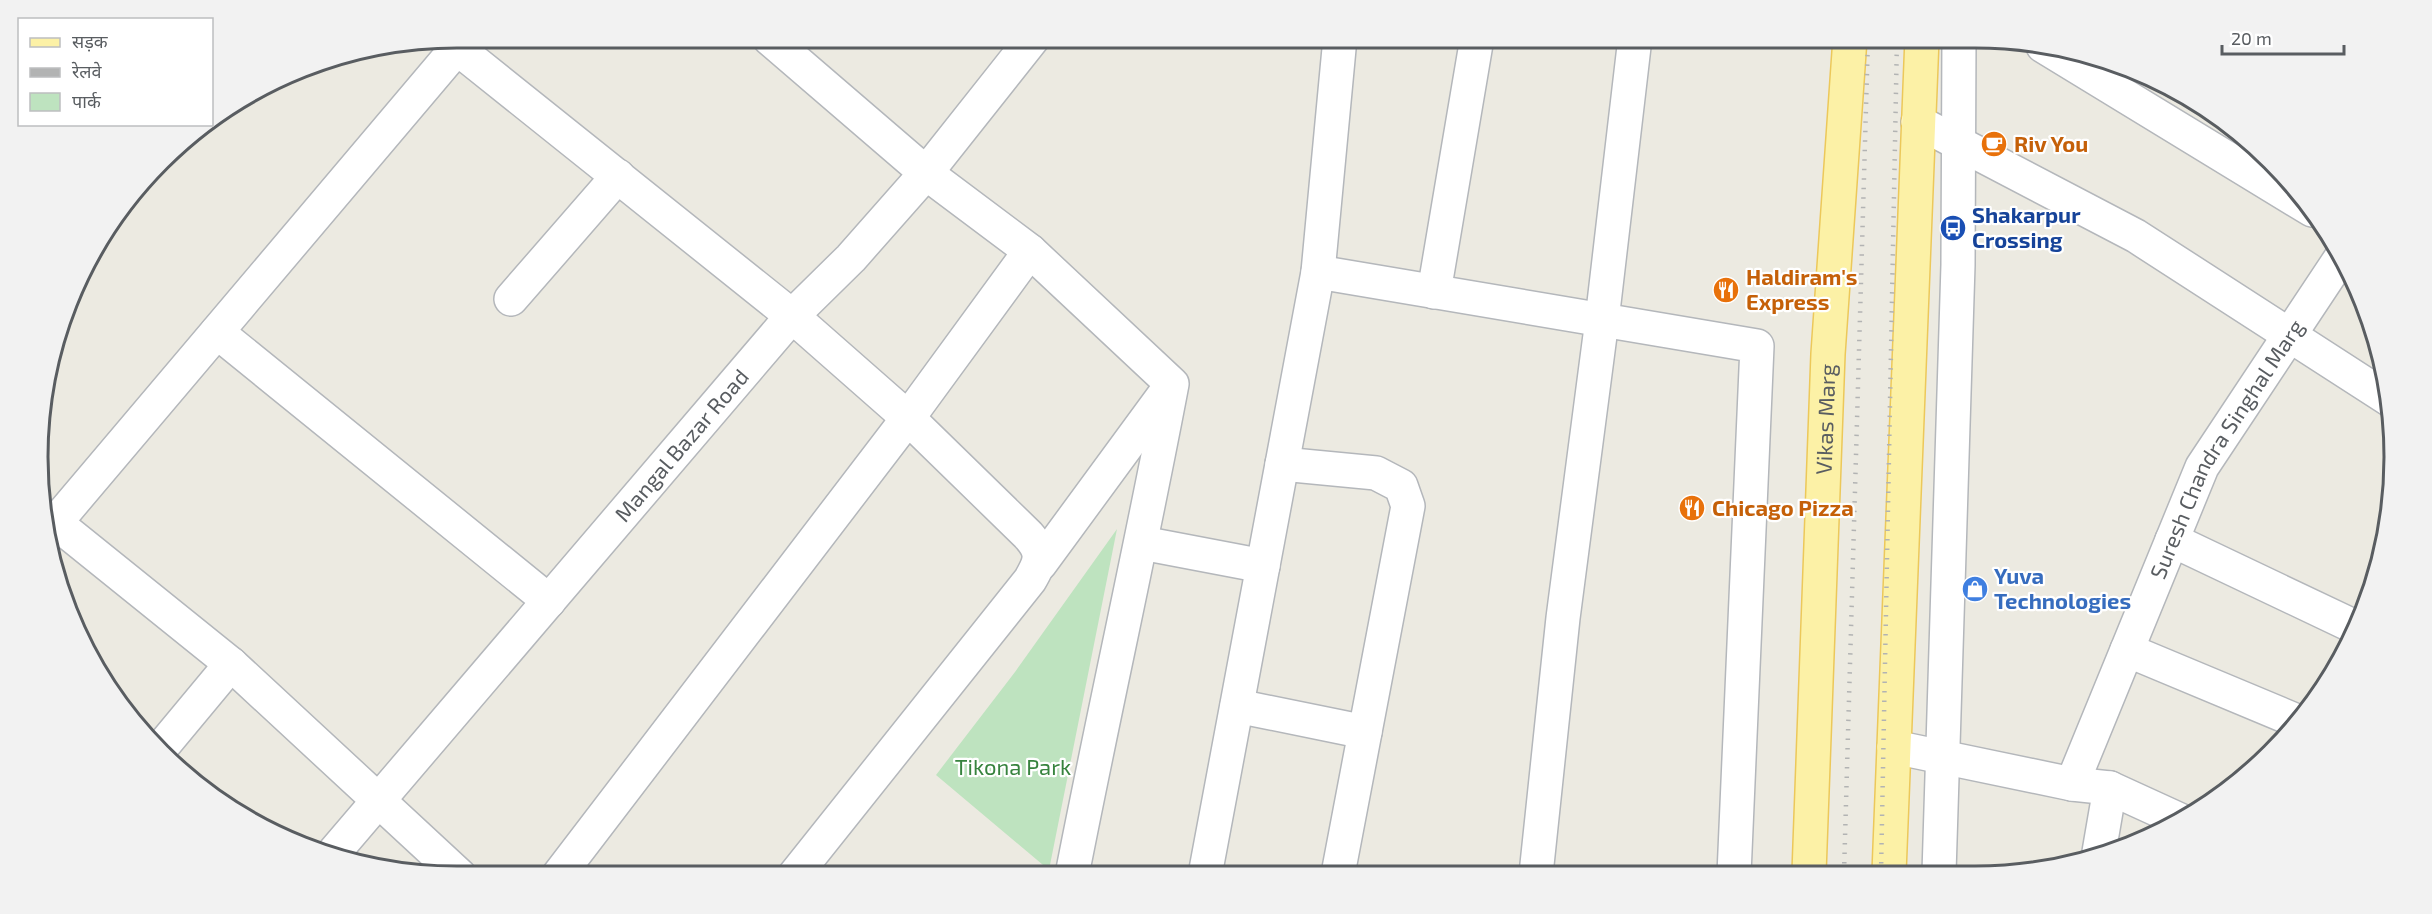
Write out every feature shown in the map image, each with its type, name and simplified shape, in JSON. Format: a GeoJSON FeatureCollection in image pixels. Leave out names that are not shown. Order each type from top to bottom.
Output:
{"type":"FeatureCollection","features":[{"type":"Feature","properties":{"kind":"main road","name":"Vikas Marg"},"geometry":{"type":"LineString","coordinates":[[1809,866],[1828,354],[1849,48]]}},
{"type":"Feature","properties":{"kind":"main road"},"geometry":{"type":"LineString","coordinates":[[1889,866],[1922,48]]}},
{"type":"Feature","properties":{"kind":"street"},"geometry":{"type":"LineString","coordinates":[[54,526],[452,48]]}},
{"type":"Feature","properties":{"kind":"street"},"geometry":{"type":"LineString","coordinates":[[464,48],[792,316],[908,418],[1034,540],[1038,546],[1040,564]]}},
{"type":"Feature","properties":{"kind":"street"},"geometry":{"type":"LineString","coordinates":[[782,48],[926,173],[1030,251],[1172,384]]}},
{"type":"Feature","properties":{"kind":"street","name":"Mangal Bazar Road"},"geometry":{"type":"LineString","coordinates":[[338,848],[792,316],[851,258],[926,173],[1025,48]]}},
{"type":"Feature","properties":{"kind":"street"},"geometry":{"type":"LineString","coordinates":[[1206,866],[1318,272],[1339,48]]}},
{"type":"Feature","properties":{"kind":"street"},"geometry":{"type":"LineString","coordinates":[[1434,292],[1475,48]]}},
{"type":"Feature","properties":{"kind":"street"},"geometry":{"type":"LineString","coordinates":[[1537,866],[1563,618],[1602,320],[1634,48]]}},
{"type":"Feature","properties":{"kind":"street"},"geometry":{"type":"LineString","coordinates":[[1938,866],[1958,265],[1959,48]]}},
{"type":"Feature","properties":{"kind":"street"},"geometry":{"type":"LineString","coordinates":[[2062,58],[2291,197]]}},
{"type":"Feature","properties":{"kind":"street"},"geometry":{"type":"LineString","coordinates":[[1918,122],[2136,236],[2379,393]]}},
{"type":"Feature","properties":{"kind":"street"},"geometry":{"type":"LineString","coordinates":[[511,299],[618,176]]}},
{"type":"Feature","properties":{"kind":"street"},"geometry":{"type":"LineString","coordinates":[[566,866],[908,418],[1030,251]]}},
{"type":"Feature","properties":{"kind":"street","name":"Suresh Chandra Singhal Marg"},"geometry":{"type":"LineString","coordinates":[[2072,784],[2202,467],[2336,265]]}},
{"type":"Feature","properties":{"kind":"street"},"geometry":{"type":"LineString","coordinates":[[1318,272],[1757,346],[1734,866]]}},
{"type":"Feature","properties":{"kind":"street"},"geometry":{"type":"LineString","coordinates":[[217,332],[549,601]]}},
{"type":"Feature","properties":{"kind":"street"},"geometry":{"type":"LineString","coordinates":[[1074,866],[1142,543],[1172,384]]}},
{"type":"Feature","properties":{"kind":"street"},"geometry":{"type":"LineString","coordinates":[[806,866],[1022,590],[1172,384]]}},
{"type":"Feature","properties":{"kind":"street"},"geometry":{"type":"LineString","coordinates":[[1282,464],[1376,473],[1401,486],[1408,506],[1340,866]]}},
{"type":"Feature","properties":{"kind":"street"},"geometry":{"type":"LineString","coordinates":[[55,532],[231,664],[449,866]]}},
{"type":"Feature","properties":{"kind":"street"},"geometry":{"type":"LineString","coordinates":[[2172,540],[2348,624]]}},
{"type":"Feature","properties":{"kind":"street"},"geometry":{"type":"LineString","coordinates":[[1142,543],[1263,566]]}},
{"type":"Feature","properties":{"kind":"street"},"geometry":{"type":"LineString","coordinates":[[2127,650],[2290,718]]}},
{"type":"Feature","properties":{"kind":"street"},"geometry":{"type":"LineString","coordinates":[[165,743],[231,664]]}},
{"type":"Feature","properties":{"kind":"street"},"geometry":{"type":"LineString","coordinates":[[1236,706],[1365,732]]}},
{"type":"Feature","properties":{"kind":"street"},"geometry":{"type":"LineString","coordinates":[[1894,747],[2072,784],[2110,788],[2171,816]]}},
{"type":"Feature","properties":{"kind":"street"},"geometry":{"type":"LineString","coordinates":[[2100,846],[2110,788]]}},
{"type":"Feature","properties":{"kind":"green space","name":"Tikona Park"},"geometry":{"type":"Polygon","coordinates":[[[1117,529],[1050,866],[1044,866],[936,775],[1015,672],[1117,529]]]}},
{"type":"Feature","properties":{"kind":"railway"},"geometry":{"type":"LineString","coordinates":[[1844,866],[1868,48]]}},
{"type":"Feature","properties":{"kind":"railway"},"geometry":{"type":"LineString","coordinates":[[1881,866],[1897,48]]}},
{"type":"Feature","properties":{"kind":"place","name":"Riv You"},"geometry":{"type":"Point","coordinates":[1994,144]}},
{"type":"Feature","properties":{"kind":"place","name":"Shakarpur Crossing"},"geometry":{"type":"Point","coordinates":[1953,228]}},
{"type":"Feature","properties":{"kind":"place","name":"Haldiram's Express"},"geometry":{"type":"Point","coordinates":[1726,290]}},
{"type":"Feature","properties":{"kind":"place","name":"Chicago Pizza"},"geometry":{"type":"Point","coordinates":[1692,508]}},
{"type":"Feature","properties":{"kind":"place","name":"Yuva Technologies"},"geometry":{"type":"Point","coordinates":[1975,589]}}]}
